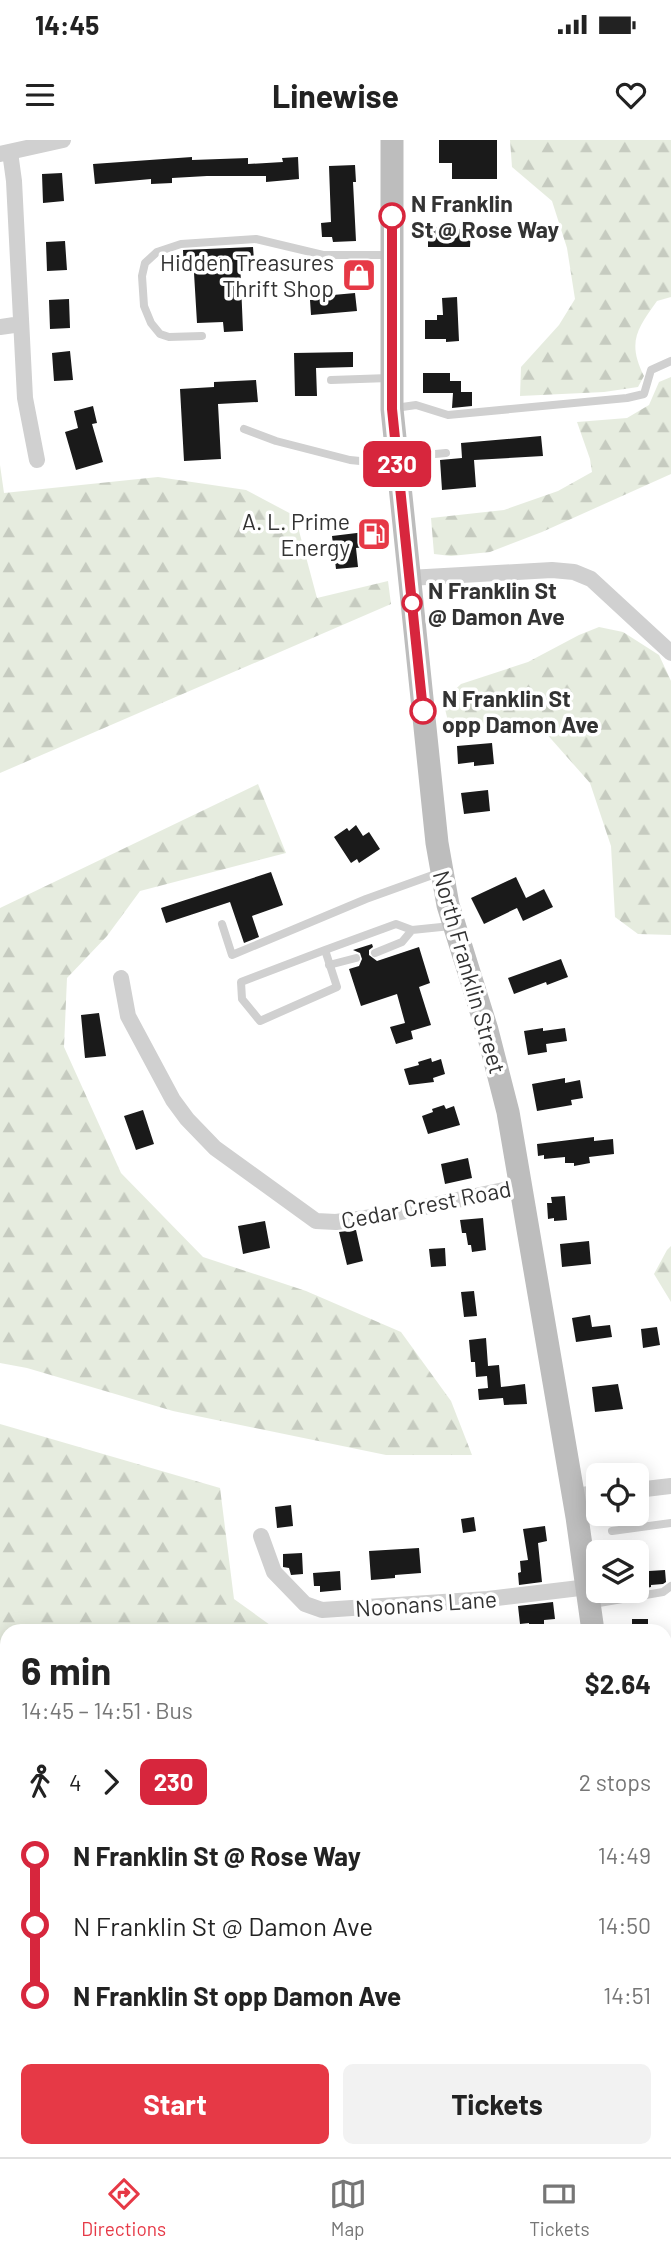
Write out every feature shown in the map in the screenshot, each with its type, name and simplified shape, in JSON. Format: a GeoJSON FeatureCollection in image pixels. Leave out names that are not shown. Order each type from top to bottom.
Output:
{"type":"FeatureCollection","features":[{"type":"Feature","properties":{"kind":"main road","name":"North Franklin Street"},"geometry":{"type":"LineString","coordinates":[[392,140],[392,409],[441,872],[454,925],[497,1067],[522,1186],[586,1577]]}},
{"type":"Feature","properties":{"kind":"main road","name":"North Franklin Street"},"geometry":{"type":"LineString","coordinates":[[590,1603],[592,1624]]}},
{"type":"Feature","properties":{"kind":"street"},"geometry":{"type":"LineString","coordinates":[[37,460],[26,408],[14,181],[5,153],[63,140]]}},
{"type":"Feature","properties":{"kind":"street"},"geometry":{"type":"LineString","coordinates":[[0,327],[21,324]]}},
{"type":"Feature","properties":{"kind":"street"},"geometry":{"type":"LineString","coordinates":[[409,578],[552,570],[574,572],[598,584],[671,653]]}},
{"type":"Feature","properties":{"kind":"street","name":"Cedar Crest Road"},"geometry":{"type":"LineString","coordinates":[[121,978],[128,1016],[173,1100],[187,1119],[215,1148],[316,1221],[336,1222],[387,1215],[522,1186]]}},
{"type":"Feature","properties":{"kind":"street"},"geometry":{"type":"LineString","coordinates":[[649,1489],[671,1486]]}},
{"type":"Feature","properties":{"kind":"street"},"geometry":{"type":"LineString","coordinates":[[573,1496],[586,1494]]}},
{"type":"Feature","properties":{"kind":"street","name":"Noonans Lane"},"geometry":{"type":"LineString","coordinates":[[261,1536],[274,1572],[305,1604],[322,1610],[488,1599],[586,1596]]}},
{"type":"Feature","properties":{"kind":"lane"},"geometry":{"type":"LineString","coordinates":[[202,336],[169,337],[160,334],[151,323],[144,306],[142,276],[145,263],[157,252],[181,244],[257,239],[323,255],[392,255]]}},
{"type":"Feature","properties":{"kind":"lane"},"geometry":{"type":"LineString","coordinates":[[392,409],[416,405],[448,415],[626,398],[644,394],[651,370],[671,361]]}},
{"type":"Feature","properties":{"kind":"lane"},"geometry":{"type":"LineString","coordinates":[[331,380],[391,378]]}},
{"type":"Feature","properties":{"kind":"lane"},"geometry":{"type":"LineString","coordinates":[[244,429],[276,441],[343,459],[360,461],[446,453]]}},
{"type":"Feature","properties":{"kind":"lane"},"geometry":{"type":"LineString","coordinates":[[222,924],[233,955],[366,899],[441,872]]}},
{"type":"Feature","properties":{"kind":"lane"},"geometry":{"type":"LineString","coordinates":[[325,950],[337,987],[260,1021],[242,999],[241,982],[325,950],[396,924],[412,930],[454,925]]}},
{"type":"Feature","properties":{"kind":"lane"},"geometry":{"type":"LineString","coordinates":[[375,953],[402,942],[412,930]]}},
{"type":"Feature","properties":{"kind":"lane"},"geometry":{"type":"LineString","coordinates":[[329,965],[356,958]]}},
{"type":"Feature","properties":{"kind":"lane"},"geometry":{"type":"LineString","coordinates":[[612,1531],[671,1523]]}},
{"type":"Feature","properties":{"kind":"lane"},"geometry":{"type":"LineString","coordinates":[[649,1593],[663,1592],[671,1587]]}},
{"type":"Feature","properties":{"kind":"green space"},"geometry":{"type":"Polygon","coordinates":[[[510,140],[671,140],[671,297],[657,301],[637,336],[636,354],[644,376],[638,387],[604,392],[520,396],[521,367],[559,325],[575,299],[567,248],[552,201],[512,167],[510,140]]]}},
{"type":"Feature","properties":{"kind":"green space"},"geometry":{"type":"Polygon","coordinates":[[[671,377],[671,474],[542,532],[490,552],[451,556],[434,554],[431,518],[504,510],[558,491],[592,472],[577,422],[627,418],[649,405],[659,382],[671,377]]]}},
{"type":"Feature","properties":{"kind":"green space"},"geometry":{"type":"Polygon","coordinates":[[[0,465],[4,493],[158,477],[246,490],[295,516],[317,598],[388,581],[391,604],[0,773],[0,465]]]}},
{"type":"Feature","properties":{"kind":"green space"},"geometry":{"type":"Polygon","coordinates":[[[599,627],[623,632],[659,655],[671,681],[671,935],[638,934],[615,917],[611,846],[590,783],[537,723],[491,728],[449,725],[443,701],[461,684],[528,662],[599,627]]]}},
{"type":"Feature","properties":{"kind":"green space"},"geometry":{"type":"Polygon","coordinates":[[[258,784],[286,853],[140,891],[107,936],[67,978],[64,1047],[121,1173],[203,1257],[306,1291],[401,1332],[451,1401],[472,1455],[386,1455],[173,1411],[27,1368],[0,1363],[0,908],[258,784]]]}},
{"type":"Feature","properties":{"kind":"green space"},"geometry":{"type":"Polygon","coordinates":[[[671,1246],[671,1302],[654,1274],[671,1246]]]}},
{"type":"Feature","properties":{"kind":"green space"},"geometry":{"type":"Polygon","coordinates":[[[0,1424],[220,1488],[234,1599],[269,1624],[0,1624],[0,1424]]]}},
{"type":"Feature","properties":{"kind":"building"},"geometry":{"type":"Polygon","coordinates":[[[439,140],[497,140],[497,179],[452,179],[452,163],[439,163],[439,140]]]}},
{"type":"Feature","properties":{"kind":"building"},"geometry":{"type":"Polygon","coordinates":[[[192,157],[192,160],[248,158],[248,164],[283,162],[282,158],[298,157],[299,179],[266,182],[266,176],[207,176],[172,178],[172,183],[151,184],[151,179],[95,184],[93,164],[192,157]]]}},
{"type":"Feature","properties":{"kind":"building"},"geometry":{"type":"Polygon","coordinates":[[[355,165],[356,182],[353,182],[356,241],[333,242],[332,237],[322,237],[321,223],[331,222],[329,166],[355,165]]]}},
{"type":"Feature","properties":{"kind":"building"},"geometry":{"type":"Polygon","coordinates":[[[62,173],[64,201],[43,203],[42,174],[62,173]]]}},
{"type":"Feature","properties":{"kind":"building"},"geometry":{"type":"Polygon","coordinates":[[[428,227],[471,230],[470,247],[428,247],[428,227]]]}},
{"type":"Feature","properties":{"kind":"building"},"geometry":{"type":"Polygon","coordinates":[[[65,241],[67,270],[47,271],[46,242],[65,241]]]}},
{"type":"Feature","properties":{"kind":"building"},"geometry":{"type":"Polygon","coordinates":[[[253,247],[254,260],[240,260],[243,331],[224,332],[223,322],[197,323],[194,273],[184,273],[183,250],[253,247]]]}},
{"type":"Feature","properties":{"kind":"building","name":"Hidden Treasures Thrift Shop"},"geometry":{"type":"Polygon","coordinates":[[[369,264],[370,286],[350,286],[349,265],[369,264]]]}},
{"type":"Feature","properties":{"kind":"building"},"geometry":{"type":"Polygon","coordinates":[[[355,293],[357,311],[311,315],[310,300],[355,293]]]}},
{"type":"Feature","properties":{"kind":"building"},"geometry":{"type":"Polygon","coordinates":[[[457,297],[459,341],[425,339],[425,320],[437,320],[437,315],[443,315],[442,298],[457,297]]]}},
{"type":"Feature","properties":{"kind":"building"},"geometry":{"type":"Polygon","coordinates":[[[69,299],[70,328],[50,329],[49,300],[69,299]]]}},
{"type":"Feature","properties":{"kind":"building"},"geometry":{"type":"Polygon","coordinates":[[[70,351],[73,380],[54,381],[52,353],[70,351]]]}},
{"type":"Feature","properties":{"kind":"building"},"geometry":{"type":"Polygon","coordinates":[[[353,352],[353,367],[316,368],[317,396],[295,396],[294,353],[353,352]]]}},
{"type":"Feature","properties":{"kind":"building"},"geometry":{"type":"Polygon","coordinates":[[[423,373],[450,373],[450,381],[461,381],[461,392],[472,392],[472,406],[452,408],[453,393],[423,393],[423,373]]]}},
{"type":"Feature","properties":{"kind":"building"},"geometry":{"type":"Polygon","coordinates":[[[256,380],[258,402],[218,404],[221,459],[184,461],[180,389],[214,387],[214,382],[256,380]]]}},
{"type":"Feature","properties":{"kind":"building"},"geometry":{"type":"Polygon","coordinates":[[[93,406],[97,423],[92,424],[103,462],[76,470],[65,432],[78,428],[74,411],[93,406]]]}},
{"type":"Feature","properties":{"kind":"building"},"geometry":{"type":"Polygon","coordinates":[[[541,436],[543,456],[474,460],[476,487],[442,490],[440,460],[462,458],[461,443],[541,436]]]}},
{"type":"Feature","properties":{"kind":"building"},"geometry":{"type":"Polygon","coordinates":[[[382,522],[384,545],[356,548],[358,567],[336,569],[332,536],[365,532],[364,524],[382,522]]]}},
{"type":"Feature","properties":{"kind":"building"},"geometry":{"type":"Polygon","coordinates":[[[492,743],[494,764],[458,764],[457,746],[492,743]]]}},
{"type":"Feature","properties":{"kind":"building"},"geometry":{"type":"Polygon","coordinates":[[[488,790],[490,811],[464,814],[461,793],[488,790]]]}},
{"type":"Feature","properties":{"kind":"building"},"geometry":{"type":"Polygon","coordinates":[[[356,825],[363,836],[369,832],[380,849],[359,863],[357,859],[351,863],[334,837],[356,825]]]}},
{"type":"Feature","properties":{"kind":"building"},"geometry":{"type":"Polygon","coordinates":[[[271,872],[283,905],[252,916],[259,937],[244,943],[230,902],[166,923],[161,908],[271,872]]]}},
{"type":"Feature","properties":{"kind":"building"},"geometry":{"type":"Polygon","coordinates":[[[516,877],[526,898],[544,889],[553,907],[523,921],[517,908],[484,924],[471,898],[516,877]]]}},
{"type":"Feature","properties":{"kind":"building"},"geometry":{"type":"Polygon","coordinates":[[[372,944],[369,955],[377,961],[419,947],[430,983],[419,987],[431,1025],[411,1031],[413,1039],[396,1044],[390,1027],[405,1023],[397,994],[361,1006],[349,969],[359,966],[362,959],[360,953],[353,950],[372,944]]]}},
{"type":"Feature","properties":{"kind":"building"},"geometry":{"type":"Polygon","coordinates":[[[561,959],[568,977],[514,994],[508,978],[561,959]]]}},
{"type":"Feature","properties":{"kind":"building"},"geometry":{"type":"Polygon","coordinates":[[[99,1013],[106,1056],[85,1058],[81,1015],[99,1013]]]}},
{"type":"Feature","properties":{"kind":"building"},"geometry":{"type":"Polygon","coordinates":[[[543,1028],[543,1031],[565,1028],[567,1041],[546,1044],[547,1052],[528,1055],[524,1031],[543,1028]]]}},
{"type":"Feature","properties":{"kind":"building"},"geometry":{"type":"Polygon","coordinates":[[[431,1058],[432,1062],[441,1059],[445,1074],[433,1078],[434,1082],[409,1085],[404,1069],[431,1058]]]}},
{"type":"Feature","properties":{"kind":"building"},"geometry":{"type":"Polygon","coordinates":[[[565,1078],[565,1083],[580,1080],[583,1098],[571,1100],[572,1105],[537,1111],[532,1084],[565,1078]]]}},
{"type":"Feature","properties":{"kind":"building"},"geometry":{"type":"Polygon","coordinates":[[[444,1105],[446,1109],[454,1106],[460,1125],[428,1134],[422,1116],[444,1105]]]}},
{"type":"Feature","properties":{"kind":"building"},"geometry":{"type":"Polygon","coordinates":[[[143,1110],[154,1144],[136,1150],[124,1116],[143,1110]]]}},
{"type":"Feature","properties":{"kind":"building"},"geometry":{"type":"Polygon","coordinates":[[[594,1137],[594,1141],[613,1139],[614,1154],[589,1157],[590,1163],[574,1166],[574,1163],[565,1163],[565,1157],[544,1159],[544,1155],[538,1156],[537,1144],[594,1137]]]}},
{"type":"Feature","properties":{"kind":"building"},"geometry":{"type":"Polygon","coordinates":[[[468,1158],[472,1178],[445,1184],[441,1164],[468,1158]]]}},
{"type":"Feature","properties":{"kind":"building"},"geometry":{"type":"Polygon","coordinates":[[[565,1196],[567,1220],[548,1219],[547,1203],[552,1203],[551,1197],[565,1196]]]}},
{"type":"Feature","properties":{"kind":"building"},"geometry":{"type":"Polygon","coordinates":[[[483,1218],[486,1250],[472,1252],[466,1233],[462,1233],[460,1220],[483,1218]]]}},
{"type":"Feature","properties":{"kind":"building"},"geometry":{"type":"Polygon","coordinates":[[[265,1221],[270,1248],[243,1254],[238,1226],[265,1221]]]}},
{"type":"Feature","properties":{"kind":"building"},"geometry":{"type":"Polygon","coordinates":[[[356,1230],[363,1261],[347,1265],[339,1232],[356,1230]]]}},
{"type":"Feature","properties":{"kind":"building"},"geometry":{"type":"Polygon","coordinates":[[[589,1241],[591,1264],[562,1267],[560,1244],[589,1241]]]}},
{"type":"Feature","properties":{"kind":"building"},"geometry":{"type":"Polygon","coordinates":[[[445,1248],[446,1266],[431,1267],[429,1249],[445,1248]]]}},
{"type":"Feature","properties":{"kind":"building"},"geometry":{"type":"Polygon","coordinates":[[[474,1291],[477,1316],[464,1317],[461,1292],[474,1291]]]}},
{"type":"Feature","properties":{"kind":"building"},"geometry":{"type":"Polygon","coordinates":[[[590,1315],[592,1327],[610,1325],[612,1337],[576,1342],[572,1318],[590,1315]]]}},
{"type":"Feature","properties":{"kind":"building"},"geometry":{"type":"Polygon","coordinates":[[[657,1327],[660,1345],[643,1348],[641,1329],[657,1327]]]}},
{"type":"Feature","properties":{"kind":"building"},"geometry":{"type":"Polygon","coordinates":[[[486,1338],[488,1366],[499,1365],[501,1387],[525,1384],[527,1404],[504,1405],[503,1398],[479,1400],[478,1389],[488,1388],[487,1376],[476,1377],[475,1362],[471,1362],[469,1340],[486,1338]]]}},
{"type":"Feature","properties":{"kind":"building"},"geometry":{"type":"Polygon","coordinates":[[[618,1384],[623,1409],[595,1412],[592,1387],[618,1384]]]}},
{"type":"Feature","properties":{"kind":"building"},"geometry":{"type":"Polygon","coordinates":[[[291,1505],[293,1526],[277,1528],[275,1507],[291,1505]]]}},
{"type":"Feature","properties":{"kind":"building"},"geometry":{"type":"Polygon","coordinates":[[[474,1517],[476,1531],[463,1533],[461,1519],[474,1517]]]}},
{"type":"Feature","properties":{"kind":"building"},"geometry":{"type":"Polygon","coordinates":[[[545,1526],[547,1541],[538,1543],[542,1582],[519,1585],[520,1561],[528,1560],[523,1529],[545,1526]]]}},
{"type":"Feature","properties":{"kind":"building"},"geometry":{"type":"Polygon","coordinates":[[[419,1548],[421,1573],[371,1580],[369,1551],[419,1548]]]}},
{"type":"Feature","properties":{"kind":"building"},"geometry":{"type":"Polygon","coordinates":[[[302,1553],[303,1574],[291,1575],[289,1568],[283,1567],[283,1554],[302,1553]]]}},
{"type":"Feature","properties":{"kind":"building"},"geometry":{"type":"Polygon","coordinates":[[[665,1570],[666,1582],[651,1587],[649,1571],[665,1570]]]}},
{"type":"Feature","properties":{"kind":"building"},"geometry":{"type":"Polygon","coordinates":[[[340,1571],[341,1590],[320,1592],[320,1586],[314,1586],[313,1573],[340,1571]]]}},
{"type":"Feature","properties":{"kind":"building"},"geometry":{"type":"Polygon","coordinates":[[[553,1602],[555,1619],[544,1620],[544,1624],[520,1624],[518,1606],[553,1602]]]}},
{"type":"Feature","properties":{"kind":"building"},"geometry":{"type":"Polygon","coordinates":[[[632,1619],[648,1619],[648,1624],[632,1624],[632,1619]]]}},
{"type":"Feature","properties":{"kind":"bus line","name":"230"},"geometry":{"type":"LineString","coordinates":[[392,216],[392,409],[423,711]]}},
{"type":"Feature","properties":{"kind":"place","name":"N Franklin St @ Rose Way"},"geometry":{"type":"Point","coordinates":[392,216]}},
{"type":"Feature","properties":{"kind":"place","name":"Hidden Treasures Thrift Shop"},"geometry":{"type":"Point","coordinates":[359,275]}},
{"type":"Feature","properties":{"kind":"place","name":"A. L. Prime Energy"},"geometry":{"type":"Point","coordinates":[374,534]}},
{"type":"Feature","properties":{"kind":"place","name":"N Franklin St @ Damon Ave"},"geometry":{"type":"Point","coordinates":[412,603]}},
{"type":"Feature","properties":{"kind":"place","name":"N Franklin St opp Damon Ave"},"geometry":{"type":"Point","coordinates":[423,711]}}]}
